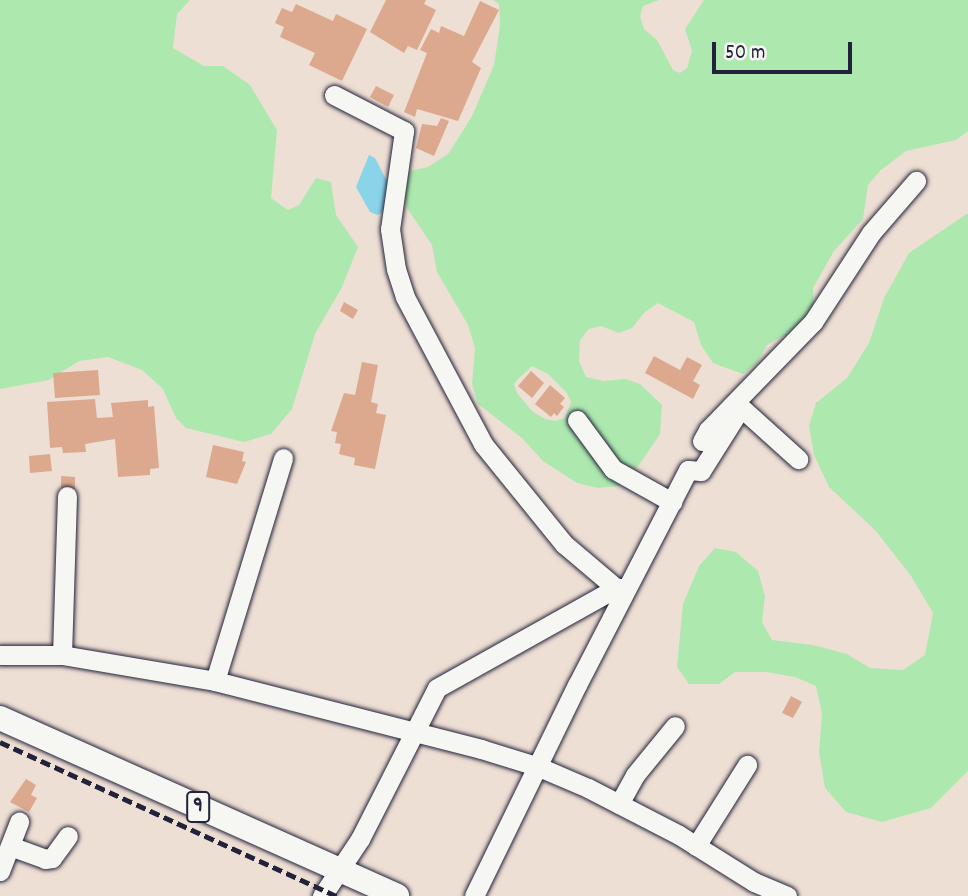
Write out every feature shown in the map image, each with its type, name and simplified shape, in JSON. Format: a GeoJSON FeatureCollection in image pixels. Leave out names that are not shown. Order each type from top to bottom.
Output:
{"type":"FeatureCollection","features":[{"type":"Feature","properties":{"kind":"main road","name":"9"},"geometry":{"type":"LineString","coordinates":[[0,718],[397,896]]}},
{"type":"Feature","properties":{"kind":"street"},"geometry":{"type":"LineString","coordinates":[[334,95],[404,131],[390,229],[396,269],[405,297],[483,443],[564,544],[621,588]]}},
{"type":"Feature","properties":{"kind":"street"},"geometry":{"type":"LineString","coordinates":[[474,896],[539,767],[621,588],[688,470],[701,471],[738,406],[770,364],[813,322],[871,233],[916,181]]}},
{"type":"Feature","properties":{"kind":"street"},"geometry":{"type":"LineString","coordinates":[[702,441],[708,430],[738,406]]}},
{"type":"Feature","properties":{"kind":"street"},"geometry":{"type":"LineString","coordinates":[[738,406],[798,459]]}},
{"type":"Feature","properties":{"kind":"street"},"geometry":{"type":"LineString","coordinates":[[577,420],[613,469],[672,502]]}},
{"type":"Feature","properties":{"kind":"street"},"geometry":{"type":"LineString","coordinates":[[215,681],[283,458]]}},
{"type":"Feature","properties":{"kind":"street"},"geometry":{"type":"LineString","coordinates":[[62,655],[67,496]]}},
{"type":"Feature","properties":{"kind":"street"},"geometry":{"type":"LineString","coordinates":[[322,896],[340,871],[391,784],[437,688],[621,588]]}},
{"type":"Feature","properties":{"kind":"street"},"geometry":{"type":"LineString","coordinates":[[0,655],[62,655],[215,681],[413,734],[481,749],[539,767],[619,804],[696,846],[754,882],[787,896]]}},
{"type":"Feature","properties":{"kind":"street"},"geometry":{"type":"LineString","coordinates":[[619,804],[635,775],[675,726]]}},
{"type":"Feature","properties":{"kind":"street"},"geometry":{"type":"LineString","coordinates":[[696,846],[747,765]]}},
{"type":"Feature","properties":{"kind":"street"},"geometry":{"type":"LineString","coordinates":[[0,871],[19,822]]}},
{"type":"Feature","properties":{"kind":"street"},"geometry":{"type":"LineString","coordinates":[[10,846],[45,859],[52,858],[68,836]]}},
{"type":"Feature","properties":{"kind":"green space"},"geometry":{"type":"Polygon","coordinates":[[[0,0],[190,0],[177,14],[173,48],[204,66],[223,66],[250,85],[277,130],[271,198],[288,210],[299,205],[316,178],[331,182],[336,215],[358,247],[342,287],[315,334],[292,409],[271,434],[244,442],[186,428],[176,418],[163,389],[142,370],[108,357],[79,361],[49,380],[0,389],[0,0]]]}},
{"type":"Feature","properties":{"kind":"green space"},"geometry":{"type":"Polygon","coordinates":[[[493,0],[659,0],[643,6],[640,16],[644,29],[657,40],[673,70],[680,73],[687,68],[692,51],[685,29],[704,0],[968,0],[968,131],[956,140],[906,151],[881,170],[868,185],[863,219],[834,251],[813,288],[814,308],[802,326],[767,345],[757,363],[743,374],[713,363],[701,345],[694,322],[658,303],[644,313],[632,328],[619,333],[601,326],[589,329],[580,340],[579,361],[586,377],[604,381],[626,379],[640,384],[662,405],[660,434],[639,465],[619,486],[598,488],[577,483],[543,461],[522,438],[478,404],[472,384],[475,348],[468,325],[437,272],[432,245],[407,208],[402,189],[410,171],[428,167],[449,153],[472,116],[494,65],[500,25],[499,4],[493,0]],[[532,366],[514,384],[517,393],[532,411],[545,419],[555,421],[565,418],[571,402],[567,393],[548,374],[532,366]]]}},
{"type":"Feature","properties":{"kind":"green space"},"geometry":{"type":"Polygon","coordinates":[[[968,213],[968,771],[931,808],[882,822],[846,812],[825,788],[819,752],[822,714],[816,686],[795,677],[766,672],[735,672],[719,684],[689,684],[677,667],[683,604],[699,566],[715,548],[736,552],[758,571],[765,596],[762,622],[772,640],[813,645],[847,654],[870,668],[903,670],[925,655],[933,613],[911,576],[876,531],[829,487],[814,455],[809,426],[816,403],[847,378],[869,343],[884,298],[909,253],[968,213]]]}},
{"type":"Feature","properties":{"kind":"water"},"geometry":{"type":"Polygon","coordinates":[[[369,155],[375,158],[388,183],[384,210],[378,215],[370,212],[356,187],[369,155]]]}},
{"type":"Feature","properties":{"kind":"building"},"geometry":{"type":"Polygon","coordinates":[[[386,0],[426,0],[424,4],[436,10],[417,50],[408,46],[404,53],[370,32],[386,0]]]}},
{"type":"Feature","properties":{"kind":"building"},"geometry":{"type":"Polygon","coordinates":[[[480,1],[499,10],[472,62],[481,68],[458,121],[417,109],[415,117],[404,112],[427,53],[420,50],[431,29],[439,33],[441,26],[464,36],[480,1]]]}},
{"type":"Feature","properties":{"kind":"building"},"geometry":{"type":"Polygon","coordinates":[[[296,4],[333,21],[336,14],[367,29],[342,81],[309,65],[315,53],[280,37],[284,27],[275,23],[282,8],[292,12],[296,4]]]}},
{"type":"Feature","properties":{"kind":"building"},"geometry":{"type":"Polygon","coordinates":[[[376,86],[394,95],[388,107],[370,97],[376,86]]]}},
{"type":"Feature","properties":{"kind":"building"},"geometry":{"type":"Polygon","coordinates":[[[441,118],[449,121],[434,156],[416,148],[422,124],[437,126],[441,118]]]}},
{"type":"Feature","properties":{"kind":"building"},"geometry":{"type":"Polygon","coordinates":[[[344,302],[358,310],[353,319],[340,311],[344,302]]]}},
{"type":"Feature","properties":{"kind":"building"},"geometry":{"type":"Polygon","coordinates":[[[654,356],[680,370],[687,357],[702,365],[693,381],[700,385],[693,399],[645,373],[654,356]]]}},
{"type":"Feature","properties":{"kind":"building"},"geometry":{"type":"Polygon","coordinates":[[[362,362],[378,365],[371,402],[378,404],[376,413],[386,415],[375,469],[354,465],[355,458],[339,454],[341,444],[335,443],[337,432],[331,431],[344,393],[355,395],[362,362]]]}},
{"type":"Feature","properties":{"kind":"building"},"geometry":{"type":"Polygon","coordinates":[[[98,370],[100,395],[55,398],[53,373],[98,370]]]}},
{"type":"Feature","properties":{"kind":"building"},"geometry":{"type":"Polygon","coordinates":[[[531,371],[544,383],[532,398],[518,386],[531,371]]]}},
{"type":"Feature","properties":{"kind":"building"},"geometry":{"type":"Polygon","coordinates":[[[550,385],[565,398],[560,404],[564,407],[557,416],[554,413],[551,417],[535,404],[550,385]]]}},
{"type":"Feature","properties":{"kind":"building"},"geometry":{"type":"Polygon","coordinates":[[[95,399],[97,418],[113,417],[111,403],[148,400],[148,407],[154,406],[159,468],[150,469],[150,475],[118,477],[115,439],[85,444],[86,452],[63,453],[62,447],[50,448],[47,402],[95,399]]]}},
{"type":"Feature","properties":{"kind":"building"},"geometry":{"type":"Polygon","coordinates":[[[213,445],[244,452],[242,461],[246,462],[237,484],[206,477],[213,445]]]}},
{"type":"Feature","properties":{"kind":"building"},"geometry":{"type":"Polygon","coordinates":[[[50,454],[52,471],[30,473],[29,456],[50,454]]]}},
{"type":"Feature","properties":{"kind":"building"},"geometry":{"type":"Polygon","coordinates":[[[61,476],[75,477],[75,489],[61,488],[61,476]]]}},
{"type":"Feature","properties":{"kind":"building"},"geometry":{"type":"Polygon","coordinates":[[[791,696],[802,702],[793,718],[782,713],[791,696]]]}},
{"type":"Feature","properties":{"kind":"building"},"geometry":{"type":"Polygon","coordinates":[[[26,779],[36,785],[31,795],[37,798],[29,812],[10,802],[26,779]]]}},
{"type":"Feature","properties":{"kind":"railway"},"geometry":{"type":"LineString","coordinates":[[0,742],[336,896]]}}]}
